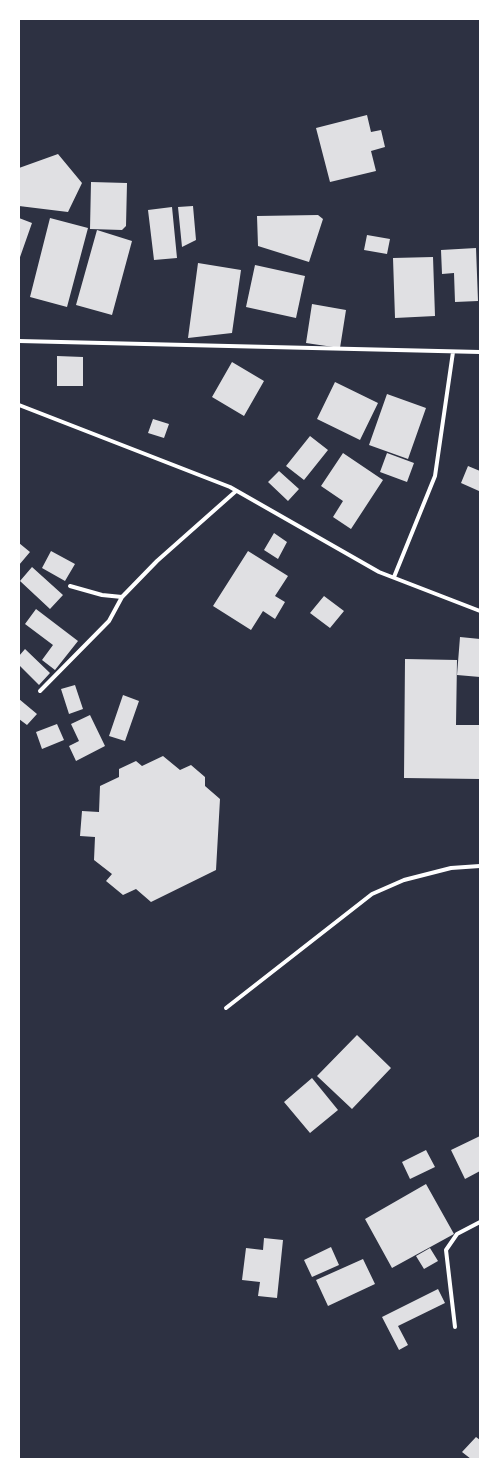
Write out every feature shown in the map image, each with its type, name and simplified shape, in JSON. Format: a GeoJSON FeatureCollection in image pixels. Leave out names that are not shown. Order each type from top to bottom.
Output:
{"type":"FeatureCollection","features":[{"type":"Feature","properties":{"kind":"street"},"geometry":{"type":"LineString","coordinates":[[19,341],[480,352]]}},
{"type":"Feature","properties":{"kind":"street"},"geometry":{"type":"LineString","coordinates":[[394,577],[435,476],[453,352]]}},
{"type":"Feature","properties":{"kind":"street"},"geometry":{"type":"LineString","coordinates":[[19,405],[223,484],[379,572],[480,611]]}},
{"type":"Feature","properties":{"kind":"street"},"geometry":{"type":"LineString","coordinates":[[40,691],[109,621],[122,596],[157,561],[236,491]]}},
{"type":"Feature","properties":{"kind":"street"},"geometry":{"type":"LineString","coordinates":[[70,586],[102,595],[122,596]]}},
{"type":"Feature","properties":{"kind":"street"},"geometry":{"type":"LineString","coordinates":[[226,1008],[372,894],[404,880],[450,868],[480,866]]}},
{"type":"Feature","properties":{"kind":"street"},"geometry":{"type":"LineString","coordinates":[[454,1327],[446,1250],[457,1234],[480,1222]]}},
{"type":"Feature","properties":{"kind":"building"},"geometry":{"type":"Polygon","coordinates":[[[367,115],[371,132],[381,130],[385,147],[371,151],[376,171],[330,182],[316,128],[367,115]]]}},
{"type":"Feature","properties":{"kind":"building"},"geometry":{"type":"Polygon","coordinates":[[[58,154],[82,183],[68,212],[19,206],[19,168],[58,154]]]}},
{"type":"Feature","properties":{"kind":"building"},"geometry":{"type":"Polygon","coordinates":[[[91,182],[127,183],[126,226],[122,230],[90,229],[91,182]]]}},
{"type":"Feature","properties":{"kind":"building"},"geometry":{"type":"Polygon","coordinates":[[[193,206],[196,240],[182,247],[178,207],[193,206]]]}},
{"type":"Feature","properties":{"kind":"building"},"geometry":{"type":"Polygon","coordinates":[[[172,207],[177,258],[154,260],[148,210],[172,207]]]}},
{"type":"Feature","properties":{"kind":"building"},"geometry":{"type":"Polygon","coordinates":[[[318,215],[323,219],[309,262],[258,246],[257,216],[318,215]]]}},
{"type":"Feature","properties":{"kind":"building"},"geometry":{"type":"Polygon","coordinates":[[[19,218],[32,223],[19,260],[19,218]]]}},
{"type":"Feature","properties":{"kind":"building"},"geometry":{"type":"Polygon","coordinates":[[[50,218],[88,228],[67,307],[30,297],[50,218]]]}},
{"type":"Feature","properties":{"kind":"building"},"geometry":{"type":"Polygon","coordinates":[[[97,230],[132,241],[112,315],[76,305],[97,230]]]}},
{"type":"Feature","properties":{"kind":"building"},"geometry":{"type":"Polygon","coordinates":[[[367,235],[390,239],[387,254],[364,250],[367,235]]]}},
{"type":"Feature","properties":{"kind":"building"},"geometry":{"type":"Polygon","coordinates":[[[476,248],[478,301],[455,302],[454,273],[442,274],[441,250],[476,248]]]}},
{"type":"Feature","properties":{"kind":"building"},"geometry":{"type":"Polygon","coordinates":[[[433,257],[435,316],[395,318],[393,258],[433,257]]]}},
{"type":"Feature","properties":{"kind":"building"},"geometry":{"type":"Polygon","coordinates":[[[198,263],[241,270],[232,333],[188,338],[198,263]]]}},
{"type":"Feature","properties":{"kind":"building"},"geometry":{"type":"Polygon","coordinates":[[[255,265],[305,276],[296,318],[246,307],[255,265]]]}},
{"type":"Feature","properties":{"kind":"building"},"geometry":{"type":"Polygon","coordinates":[[[312,304],[346,310],[340,348],[306,343],[312,304]]]}},
{"type":"Feature","properties":{"kind":"building"},"geometry":{"type":"Polygon","coordinates":[[[57,356],[83,357],[83,386],[57,386],[57,356]]]}},
{"type":"Feature","properties":{"kind":"building"},"geometry":{"type":"Polygon","coordinates":[[[232,362],[264,381],[244,416],[212,397],[232,362]]]}},
{"type":"Feature","properties":{"kind":"building"},"geometry":{"type":"Polygon","coordinates":[[[335,382],[378,403],[360,440],[317,419],[335,382]]]}},
{"type":"Feature","properties":{"kind":"building"},"geometry":{"type":"Polygon","coordinates":[[[387,394],[426,408],[408,459],[369,445],[387,394]]]}},
{"type":"Feature","properties":{"kind":"building"},"geometry":{"type":"Polygon","coordinates":[[[153,419],[169,424],[164,438],[148,433],[153,419]]]}},
{"type":"Feature","properties":{"kind":"building"},"geometry":{"type":"Polygon","coordinates":[[[310,436],[328,450],[304,480],[286,466],[310,436]]]}},
{"type":"Feature","properties":{"kind":"building"},"geometry":{"type":"Polygon","coordinates":[[[343,453],[383,480],[351,529],[333,517],[343,501],[321,486],[343,453]]]}},
{"type":"Feature","properties":{"kind":"building"},"geometry":{"type":"Polygon","coordinates":[[[387,453],[414,463],[407,482],[380,472],[387,453]]]}},
{"type":"Feature","properties":{"kind":"building"},"geometry":{"type":"Polygon","coordinates":[[[468,466],[480,471],[479,491],[461,483],[468,466]]]}},
{"type":"Feature","properties":{"kind":"building"},"geometry":{"type":"Polygon","coordinates":[[[279,471],[299,489],[288,501],[268,482],[279,471]]]}},
{"type":"Feature","properties":{"kind":"building"},"geometry":{"type":"Polygon","coordinates":[[[274,533],[287,542],[278,559],[264,550],[274,533]]]}},
{"type":"Feature","properties":{"kind":"building"},"geometry":{"type":"Polygon","coordinates":[[[19,543],[30,552],[19,565],[19,543]]]}},
{"type":"Feature","properties":{"kind":"building"},"geometry":{"type":"Polygon","coordinates":[[[51,551],[75,564],[65,581],[42,568],[51,551]]]}},
{"type":"Feature","properties":{"kind":"building"},"geometry":{"type":"Polygon","coordinates":[[[248,551],[288,576],[275,596],[285,602],[275,619],[263,611],[251,630],[213,606],[248,551]]]}},
{"type":"Feature","properties":{"kind":"building"},"geometry":{"type":"Polygon","coordinates":[[[32,567],[63,595],[50,609],[20,581],[32,567]]]}},
{"type":"Feature","properties":{"kind":"building"},"geometry":{"type":"Polygon","coordinates":[[[324,596],[344,611],[330,628],[310,613],[324,596]]]}},
{"type":"Feature","properties":{"kind":"building"},"geometry":{"type":"Polygon","coordinates":[[[36,609],[78,641],[55,670],[42,660],[53,645],[25,624],[36,609]]]}},
{"type":"Feature","properties":{"kind":"building"},"geometry":{"type":"Polygon","coordinates":[[[460,637],[480,639],[480,677],[457,675],[460,637]]]}},
{"type":"Feature","properties":{"kind":"building"},"geometry":{"type":"Polygon","coordinates":[[[25,649],[50,673],[39,685],[19,665],[19,656],[25,649]]]}},
{"type":"Feature","properties":{"kind":"building"},"geometry":{"type":"Polygon","coordinates":[[[405,659],[457,660],[456,725],[480,725],[480,779],[404,778],[405,659]]]}},
{"type":"Feature","properties":{"kind":"building"},"geometry":{"type":"Polygon","coordinates":[[[75,685],[83,709],[69,714],[61,689],[75,685]]]}},
{"type":"Feature","properties":{"kind":"building"},"geometry":{"type":"Polygon","coordinates":[[[123,695],[139,701],[125,741],[109,736],[123,695]]]}},
{"type":"Feature","properties":{"kind":"building"},"geometry":{"type":"Polygon","coordinates":[[[19,699],[37,714],[27,725],[19,719],[19,699]]]}},
{"type":"Feature","properties":{"kind":"building"},"geometry":{"type":"Polygon","coordinates":[[[90,715],[105,746],[76,761],[69,746],[79,741],[71,724],[90,715]]]}},
{"type":"Feature","properties":{"kind":"building"},"geometry":{"type":"Polygon","coordinates":[[[57,724],[64,740],[42,749],[36,732],[57,724]]]}},
{"type":"Feature","properties":{"kind":"building"},"geometry":{"type":"Polygon","coordinates":[[[163,756],[180,770],[191,765],[205,777],[205,786],[220,799],[216,870],[151,902],[136,889],[123,895],[106,881],[112,874],[94,860],[95,837],[80,836],[82,811],[99,812],[100,786],[119,777],[119,769],[136,761],[142,766],[163,756]]]}},
{"type":"Feature","properties":{"kind":"building"},"geometry":{"type":"Polygon","coordinates":[[[357,1035],[391,1068],[352,1109],[317,1076],[357,1035]]]}},
{"type":"Feature","properties":{"kind":"building"},"geometry":{"type":"Polygon","coordinates":[[[312,1078],[338,1110],[310,1133],[284,1102],[312,1078]]]}},
{"type":"Feature","properties":{"kind":"building"},"geometry":{"type":"Polygon","coordinates":[[[480,1136],[480,1171],[465,1179],[451,1150],[480,1136]]]}},
{"type":"Feature","properties":{"kind":"building"},"geometry":{"type":"Polygon","coordinates":[[[426,1150],[435,1167],[410,1179],[402,1162],[426,1150]]]}},
{"type":"Feature","properties":{"kind":"building"},"geometry":{"type":"Polygon","coordinates":[[[426,1184],[454,1234],[392,1268],[365,1219],[426,1184]]]}},
{"type":"Feature","properties":{"kind":"building"},"geometry":{"type":"Polygon","coordinates":[[[264,1238],[283,1240],[277,1298],[258,1296],[260,1282],[242,1280],[246,1248],[263,1250],[264,1238]]]}},
{"type":"Feature","properties":{"kind":"building"},"geometry":{"type":"Polygon","coordinates":[[[331,1247],[339,1265],[312,1277],[304,1260],[331,1247]]]}},
{"type":"Feature","properties":{"kind":"building"},"geometry":{"type":"Polygon","coordinates":[[[430,1248],[438,1261],[424,1269],[416,1256],[430,1248]]]}},
{"type":"Feature","properties":{"kind":"building"},"geometry":{"type":"Polygon","coordinates":[[[363,1259],[375,1284],[328,1306],[316,1280],[363,1259]]]}},
{"type":"Feature","properties":{"kind":"building"},"geometry":{"type":"Polygon","coordinates":[[[438,1289],[445,1303],[398,1326],[408,1345],[399,1350],[382,1317],[438,1289]]]}},
{"type":"Feature","properties":{"kind":"building"},"geometry":{"type":"Polygon","coordinates":[[[476,1437],[480,1440],[480,1459],[471,1459],[462,1452],[476,1437]]]}}]}
